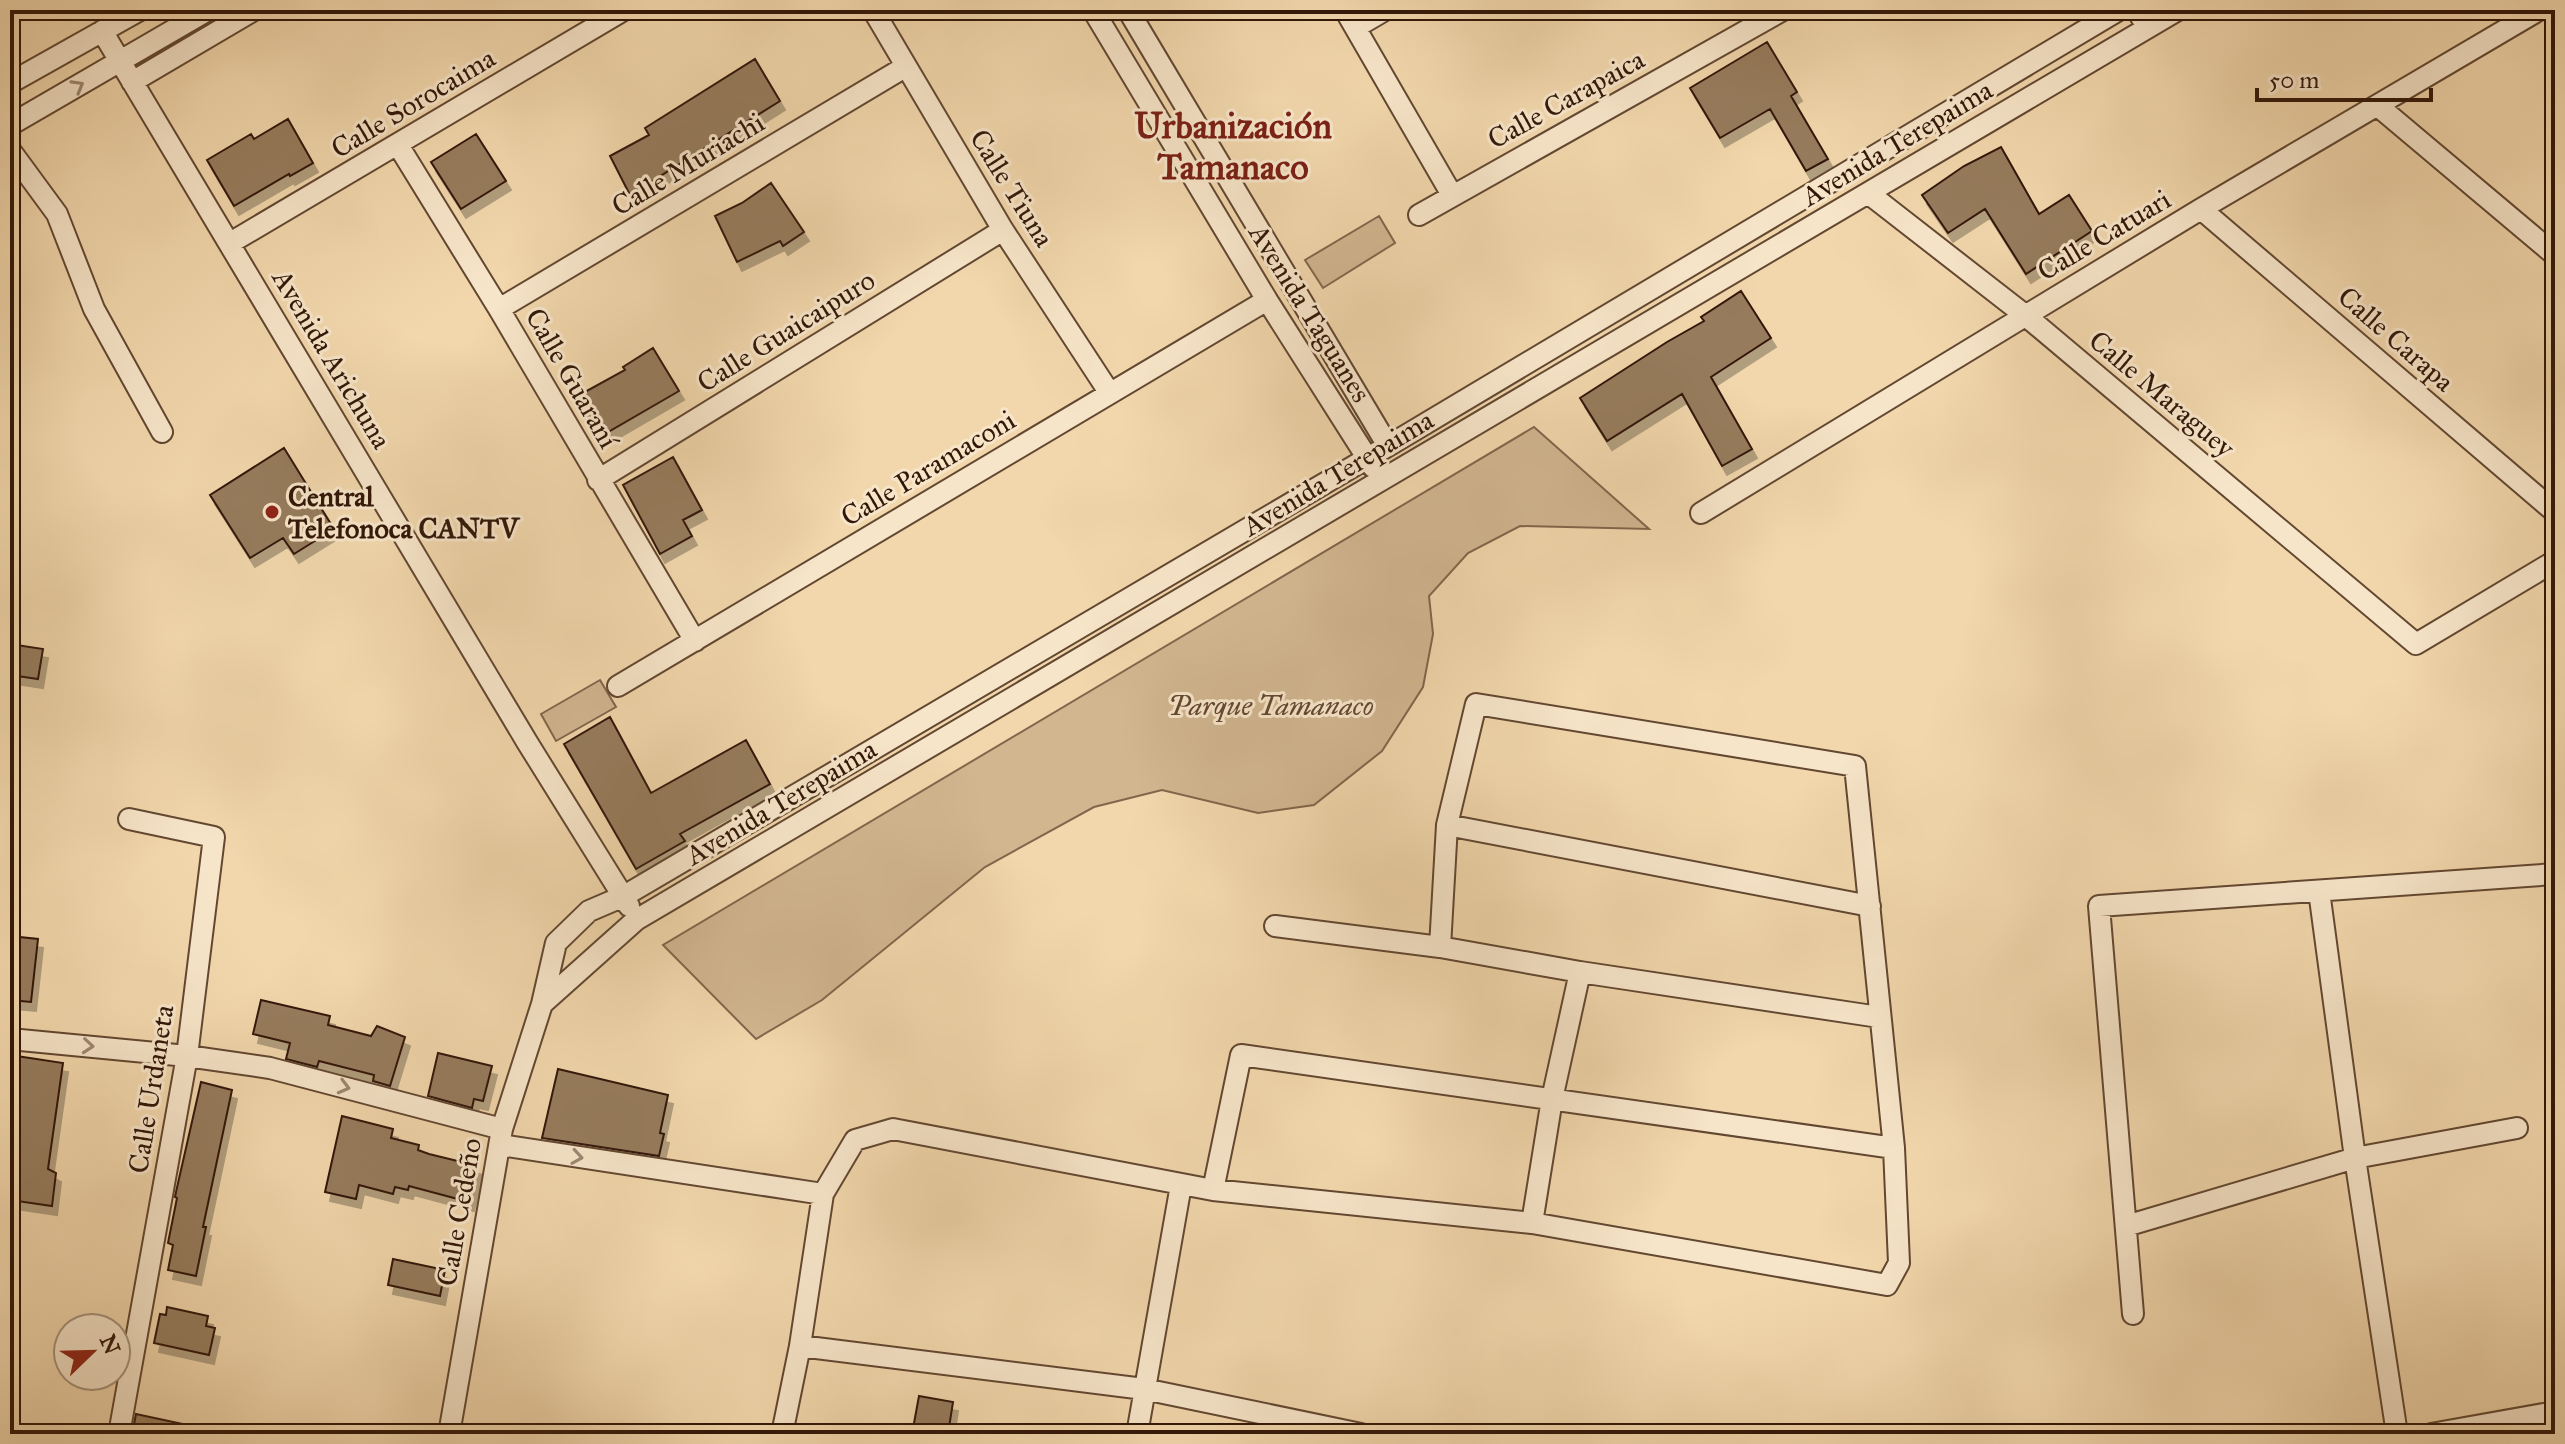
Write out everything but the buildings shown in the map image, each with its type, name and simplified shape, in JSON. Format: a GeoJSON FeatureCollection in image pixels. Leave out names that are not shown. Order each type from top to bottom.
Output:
{"type":"FeatureCollection","features":[{"type":"Feature","properties":{"kind":"street"},"geometry":{"type":"LineString","coordinates":[[10,83],[140,10]]}},
{"type":"Feature","properties":{"kind":"street"},"geometry":{"type":"LineString","coordinates":[[10,125],[208,10]]}},
{"type":"Feature","properties":{"kind":"street"},"geometry":{"type":"LineString","coordinates":[[132,82],[254,10]]}},
{"type":"Feature","properties":{"kind":"street","name":"Calle Sorocaima"},"geometry":{"type":"LineString","coordinates":[[230,243],[624,10]]}},
{"type":"Feature","properties":{"kind":"street","name":"Calle Tiuna"},"geometry":{"type":"LineString","coordinates":[[873,10],[1003,230],[1109,392]]}},
{"type":"Feature","properties":{"kind":"street","name":"Avenida Taguanes"},"geometry":{"type":"LineString","coordinates":[[1093,10],[1267,300],[1382,479]]}},
{"type":"Feature","properties":{"kind":"street","name":"Avenida Taguanes"},"geometry":{"type":"LineString","coordinates":[[1128,10],[1388,446]]}},
{"type":"Feature","properties":{"kind":"street"},"geometry":{"type":"LineString","coordinates":[[1385,10],[1351,19],[1452,195]]}},
{"type":"Feature","properties":{"kind":"street","name":"Calle Carapaica"},"geometry":{"type":"LineString","coordinates":[[1419,215],[1783,10]]}},
{"type":"Feature","properties":{"kind":"street","name":"Avenida Terepaima"},"geometry":{"type":"LineString","coordinates":[[542,1004],[556,943],[589,911],[624,896],[1368,458],[2119,10]]}},
{"type":"Feature","properties":{"kind":"street","name":"Avenida Terepaima"},"geometry":{"type":"LineString","coordinates":[[542,1004],[636,920],[1868,193],[2142,19],[2178,10]]}},
{"type":"Feature","properties":{"kind":"street","name":"Calle Catuari"},"geometry":{"type":"LineString","coordinates":[[1701,513],[2201,209],[2539,10]]}},
{"type":"Feature","properties":{"kind":"street","name":"Avenida Arichuna"},"geometry":{"type":"LineString","coordinates":[[102,31],[636,920]]}},
{"type":"Feature","properties":{"kind":"street","name":"Calle Muriachi"},"geometry":{"type":"LineString","coordinates":[[499,309],[905,67]]}},
{"type":"Feature","properties":{"kind":"street"},"geometry":{"type":"LineString","coordinates":[[2378,106],[2555,255]]}},
{"type":"Feature","properties":{"kind":"street","name":"Calle Guaraní"},"geometry":{"type":"LineString","coordinates":[[398,145],[499,309],[695,641]]}},
{"type":"Feature","properties":{"kind":"street"},"geometry":{"type":"LineString","coordinates":[[10,150],[57,214],[94,309],[162,432]]}},
{"type":"Feature","properties":{"kind":"street","name":"Calle Maraguey"},"geometry":{"type":"LineString","coordinates":[[1868,193],[2026,316],[2416,644],[2555,561]]}},
{"type":"Feature","properties":{"kind":"street","name":"Calle Carapa"},"geometry":{"type":"LineString","coordinates":[[2201,209],[2555,512]]}},
{"type":"Feature","properties":{"kind":"street","name":"Calle Guaicaipuro"},"geometry":{"type":"LineString","coordinates":[[598,480],[1003,230]]}},
{"type":"Feature","properties":{"kind":"street","name":"Calle Paramaconi"},"geometry":{"type":"LineString","coordinates":[[618,686],[1267,300]]}},
{"type":"Feature","properties":{"kind":"street"},"geometry":{"type":"LineString","coordinates":[[782,1434],[800,1346],[823,1194],[855,1140],[893,1129],[1181,1185],[1532,1223],[1887,1285],[1899,1263],[1894,1148],[1855,766],[1476,704],[1447,825],[1440,947]]}},
{"type":"Feature","properties":{"kind":"street","name":"Calle Urdaneta"},"geometry":{"type":"LineString","coordinates":[[119,1434],[187,1056],[214,837],[129,819]]}},
{"type":"Feature","properties":{"kind":"street"},"geometry":{"type":"LineString","coordinates":[[1447,825],[1870,906]]}},
{"type":"Feature","properties":{"kind":"street"},"geometry":{"type":"LineString","coordinates":[[2133,1314],[2099,906],[2555,874]]}},
{"type":"Feature","properties":{"kind":"street"},"geometry":{"type":"LineString","coordinates":[[2319,891],[2397,1434]]}},
{"type":"Feature","properties":{"kind":"street"},"geometry":{"type":"LineString","coordinates":[[1275,926],[1440,947],[1580,972],[1879,1017]]}},
{"type":"Feature","properties":{"kind":"street"},"geometry":{"type":"LineString","coordinates":[[1532,1223],[1552,1099],[1580,972]]}},
{"type":"Feature","properties":{"kind":"street","name":"Calle Cedeño"},"geometry":{"type":"LineString","coordinates":[[449,1434],[501,1137],[542,1004]]}},
{"type":"Feature","properties":{"kind":"street"},"geometry":{"type":"LineString","coordinates":[[10,1039],[187,1056],[270,1068],[501,1137],[823,1194]]}},
{"type":"Feature","properties":{"kind":"street"},"geometry":{"type":"LineString","coordinates":[[1213,1190],[1241,1055],[1894,1148]]}},
{"type":"Feature","properties":{"kind":"street"},"geometry":{"type":"LineString","coordinates":[[2126,1226],[2355,1158],[2517,1128]]}},
{"type":"Feature","properties":{"kind":"street"},"geometry":{"type":"LineString","coordinates":[[1137,1434],[1181,1185]]}},
{"type":"Feature","properties":{"kind":"street"},"geometry":{"type":"LineString","coordinates":[[800,1346],[1144,1389],[1361,1434]]}},
{"type":"Feature","properties":{"kind":"street"},"geometry":{"type":"LineString","coordinates":[[2431,1434],[2555,1412]]}},
{"type":"Feature","properties":{"kind":"green space"},"geometry":{"type":"Polygon","coordinates":[[[1379,216],[1395,243],[1323,288],[1305,260],[1379,216]]]}},
{"type":"Feature","properties":{"kind":"green space","name":"Parque Tamanaco"},"geometry":{"type":"Polygon","coordinates":[[[1534,427],[1649,529],[1520,526],[1468,553],[1429,596],[1433,634],[1423,687],[1382,751],[1314,805],[1258,813],[1162,790],[1094,807],[985,867],[822,1000],[756,1039],[663,945],[1534,427]]]}},
{"type":"Feature","properties":{"kind":"green space"},"geometry":{"type":"Polygon","coordinates":[[[600,680],[616,707],[556,741],[541,714],[600,680]]]}},
{"type":"Feature","properties":{"kind":"place","name":"Central Telefonoca CANTV"},"geometry":{"type":"Point","coordinates":[272,512]}},
{"type":"Feature","properties":{"kind":"district","name":"Urbanización Tamanaco"},"geometry":{"type":"Point","coordinates":[1233,146]}}]}
